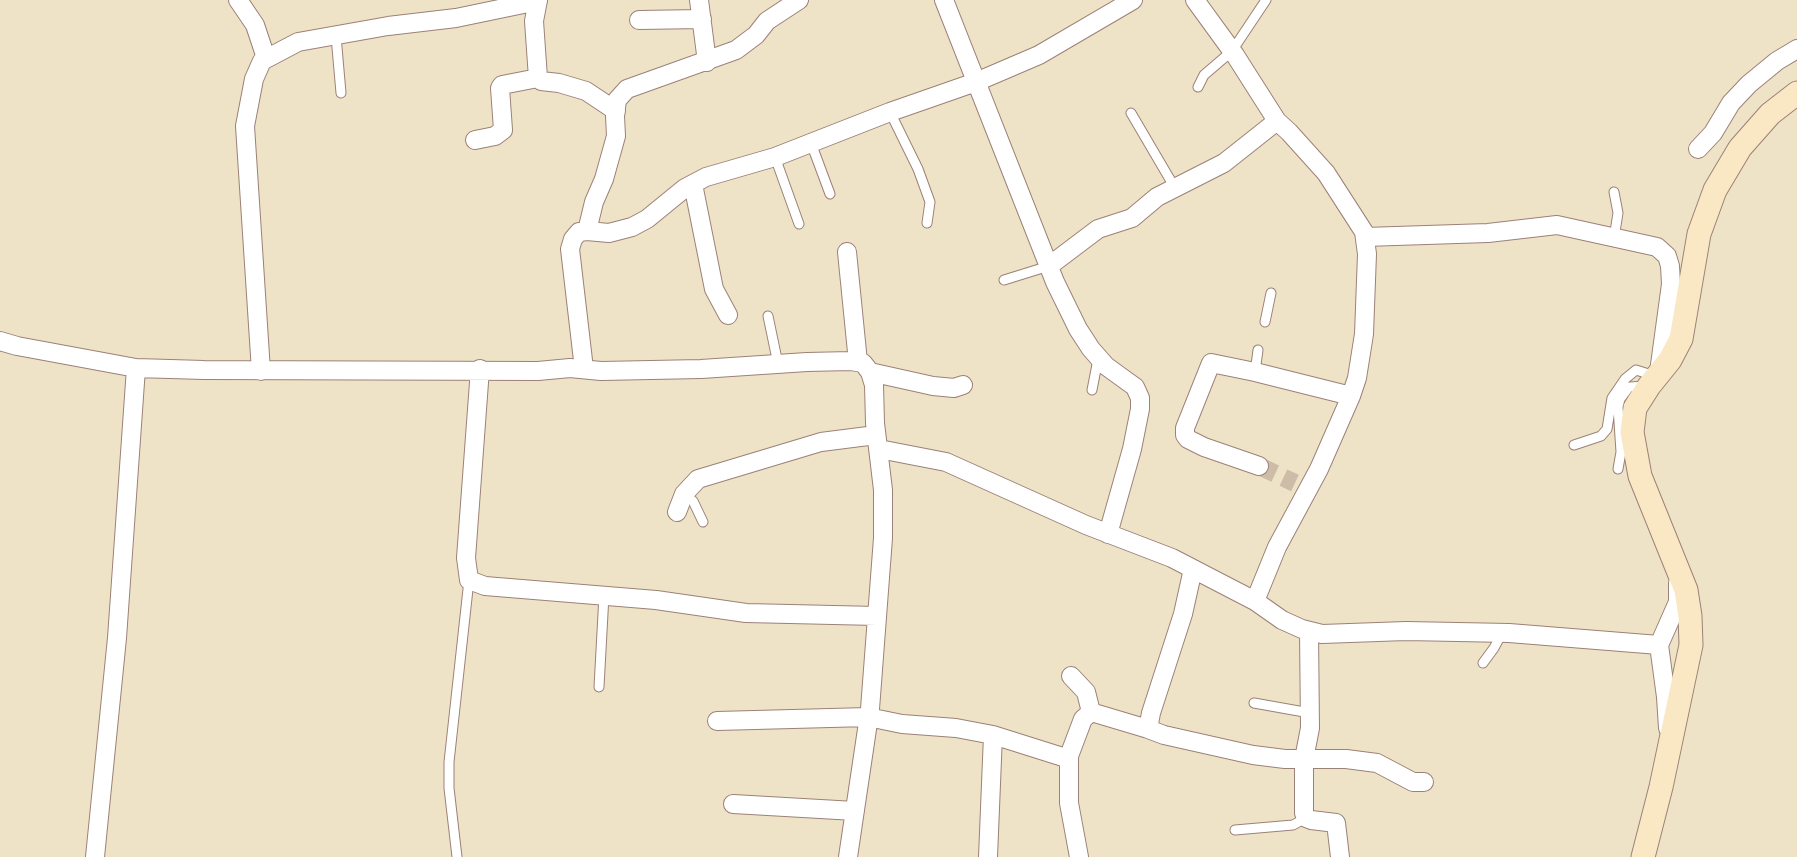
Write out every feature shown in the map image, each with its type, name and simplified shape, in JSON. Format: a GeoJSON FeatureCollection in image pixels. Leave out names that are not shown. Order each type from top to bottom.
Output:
{"type":"FeatureCollection","features":[{"type":"Feature","properties":{"kind":"street"},"geometry":{"type":"LineString","coordinates":[[238,0],[255,25],[266,58]]}},
{"type":"Feature","properties":{"kind":"street"},"geometry":{"type":"LineString","coordinates":[[699,0],[707,62]]}},
{"type":"Feature","properties":{"kind":"street"},"geometry":{"type":"LineString","coordinates":[[587,231],[616,136],[617,100],[627,89],[736,50],[767,21],[799,0]]}},
{"type":"Feature","properties":{"kind":"street"},"geometry":{"type":"LineString","coordinates":[[944,0],[1049,266],[1078,328],[1098,358],[1135,387],[1140,398],[1132,449],[1108,534]]}},
{"type":"Feature","properties":{"kind":"street"},"geometry":{"type":"LineString","coordinates":[[584,369],[570,249],[579,232],[609,233],[632,227],[706,177],[775,157],[976,82],[1039,55],[1133,0]]}},
{"type":"Feature","properties":{"kind":"street"},"geometry":{"type":"LineString","coordinates":[[1195,0],[1277,121],[1326,173],[1355,215],[1365,237],[1367,254],[1364,334],[1357,378],[1340,425],[1302,486],[1255,601]]}},
{"type":"Feature","properties":{"kind":"street"},"geometry":{"type":"LineString","coordinates":[[261,370],[245,126],[254,79],[262,61],[298,43],[388,26],[456,18],[538,1],[534,21],[538,78]]}},
{"type":"Feature","properties":{"kind":"street"},"geometry":{"type":"LineString","coordinates":[[639,19],[702,19]]}},
{"type":"Feature","properties":{"kind":"street"},"geometry":{"type":"LineString","coordinates":[[1698,149],[1713,132],[1731,103],[1749,84],[1797,49]]}},
{"type":"Feature","properties":{"kind":"street"},"geometry":{"type":"LineString","coordinates":[[475,140],[495,136],[503,130],[502,85],[538,78],[541,81],[559,82],[586,91],[616,110]]}},
{"type":"Feature","properties":{"kind":"street"},"geometry":{"type":"LineString","coordinates":[[1643,857],[1691,645],[1686,590],[1640,475],[1632,432],[1635,408],[1670,360],[1681,339],[1699,234],[1716,190],[1740,148],[1770,114],[1797,93]]}},
{"type":"Feature","properties":{"kind":"street"},"geometry":{"type":"LineString","coordinates":[[1049,266],[1098,229],[1132,218],[1157,197],[1224,163],[1277,121]]}},
{"type":"Feature","properties":{"kind":"street"},"geometry":{"type":"LineString","coordinates":[[693,184],[714,289],[728,315]]}},
{"type":"Feature","properties":{"kind":"street"},"geometry":{"type":"LineString","coordinates":[[1365,237],[1488,233],[1557,225],[1657,247],[1664,251],[1669,262],[1690,286]]}},
{"type":"Feature","properties":{"kind":"street"},"geometry":{"type":"LineString","coordinates":[[847,252],[864,367],[874,385],[883,490],[883,526],[869,716],[848,857]]}},
{"type":"Feature","properties":{"kind":"street"},"geometry":{"type":"LineString","coordinates":[[1655,379],[1669,307],[1669,262]]}},
{"type":"Feature","properties":{"kind":"street"},"geometry":{"type":"LineString","coordinates":[[0,341],[136,368],[301,372],[480,369],[538,371],[570,368],[701,369],[778,364],[864,367],[933,386],[954,388],[963,385]]}},
{"type":"Feature","properties":{"kind":"street"},"geometry":{"type":"LineString","coordinates":[[1259,466],[1205,447],[1185,435],[1185,428],[1211,363],[1351,396]]}},
{"type":"Feature","properties":{"kind":"street"},"geometry":{"type":"LineString","coordinates":[[95,857],[117,638],[136,368]]}},
{"type":"Feature","properties":{"kind":"street"},"geometry":{"type":"LineString","coordinates":[[480,369],[466,558],[469,580],[485,586],[604,596],[746,613],[877,616]]}},
{"type":"Feature","properties":{"kind":"street"},"geometry":{"type":"LineString","coordinates":[[677,512],[684,495],[698,479],[705,476],[821,442],[878,442],[946,462],[1108,534],[1172,558],[1255,601],[1282,620],[1310,631],[1322,634],[1406,631],[1502,633],[1659,645]]}},
{"type":"Feature","properties":{"kind":"street"},"geometry":{"type":"LineString","coordinates":[[1669,749],[1659,645],[1678,602],[1676,566]]}},
{"type":"Feature","properties":{"kind":"street"},"geometry":{"type":"LineString","coordinates":[[1148,729],[1184,614],[1193,569]]}},
{"type":"Feature","properties":{"kind":"street"},"geometry":{"type":"LineString","coordinates":[[1310,631],[1310,713],[1304,759],[1303,799],[1306,818],[1336,823],[1340,857]]}},
{"type":"Feature","properties":{"kind":"street"},"geometry":{"type":"LineString","coordinates":[[1071,676],[1086,692],[1091,712]]}},
{"type":"Feature","properties":{"kind":"street"},"geometry":{"type":"LineString","coordinates":[[1091,712],[1164,735],[1253,755],[1377,763],[1413,782],[1424,782]]}},
{"type":"Feature","properties":{"kind":"street"},"geometry":{"type":"LineString","coordinates":[[1079,857],[1069,803],[1069,756],[1083,719],[1091,712]]}},
{"type":"Feature","properties":{"kind":"street"},"geometry":{"type":"LineString","coordinates":[[717,721],[869,716],[902,724],[956,728],[993,735],[1060,757],[1069,756]]}},
{"type":"Feature","properties":{"kind":"street"},"geometry":{"type":"LineString","coordinates":[[988,857],[993,735]]}},
{"type":"Feature","properties":{"kind":"street"},"geometry":{"type":"LineString","coordinates":[[733,804],[855,811]]}},
{"type":"Feature","properties":{"kind":"lane"},"geometry":{"type":"LineString","coordinates":[[1198,87],[1204,75],[1232,51],[1266,0]]}},
{"type":"Feature","properties":{"kind":"lane"},"geometry":{"type":"LineString","coordinates":[[336,36],[341,93]]}},
{"type":"Feature","properties":{"kind":"lane"},"geometry":{"type":"LineString","coordinates":[[890,112],[918,169],[930,202],[927,223]]}},
{"type":"Feature","properties":{"kind":"lane"},"geometry":{"type":"LineString","coordinates":[[1131,113],[1175,188]]}},
{"type":"Feature","properties":{"kind":"lane"},"geometry":{"type":"LineString","coordinates":[[811,143],[830,194]]}},
{"type":"Feature","properties":{"kind":"lane"},"geometry":{"type":"LineString","coordinates":[[775,157],[799,225]]}},
{"type":"Feature","properties":{"kind":"lane"},"geometry":{"type":"LineString","coordinates":[[1614,192],[1618,213],[1614,238]]}},
{"type":"Feature","properties":{"kind":"lane"},"geometry":{"type":"LineString","coordinates":[[1004,279],[1049,266]]}},
{"type":"Feature","properties":{"kind":"lane"},"geometry":{"type":"LineString","coordinates":[[1265,322],[1271,293]]}},
{"type":"Feature","properties":{"kind":"lane"},"geometry":{"type":"LineString","coordinates":[[768,316],[778,364]]}},
{"type":"Feature","properties":{"kind":"lane"},"geometry":{"type":"LineString","coordinates":[[1255,372],[1258,350]]}},
{"type":"Feature","properties":{"kind":"lane"},"geometry":{"type":"LineString","coordinates":[[1092,390],[1098,358]]}},
{"type":"Feature","properties":{"kind":"lane"},"geometry":{"type":"LineString","coordinates":[[1574,445],[1601,436],[1607,429],[1616,390],[1636,370],[1655,379]]}},
{"type":"Feature","properties":{"kind":"lane"},"geometry":{"type":"LineString","coordinates":[[1618,469],[1621,452],[1618,407],[1620,399],[1629,387],[1655,379]]}},
{"type":"Feature","properties":{"kind":"lane"},"geometry":{"type":"LineString","coordinates":[[684,495],[693,501],[703,522]]}},
{"type":"Feature","properties":{"kind":"lane"},"geometry":{"type":"LineString","coordinates":[[457,857],[449,788],[449,762],[469,580]]}},
{"type":"Feature","properties":{"kind":"lane"},"geometry":{"type":"LineString","coordinates":[[599,687],[604,596]]}},
{"type":"Feature","properties":{"kind":"lane"},"geometry":{"type":"LineString","coordinates":[[1483,663],[1502,633]]}},
{"type":"Feature","properties":{"kind":"lane"},"geometry":{"type":"LineString","coordinates":[[1254,703],[1310,713]]}},
{"type":"Feature","properties":{"kind":"lane"},"geometry":{"type":"LineString","coordinates":[[1235,830],[1293,825],[1306,818]]}},
{"type":"Feature","properties":{"kind":"tunnel"},"geometry":{"type":"LineString","coordinates":[[1259,466],[1295,483]]}}]}
